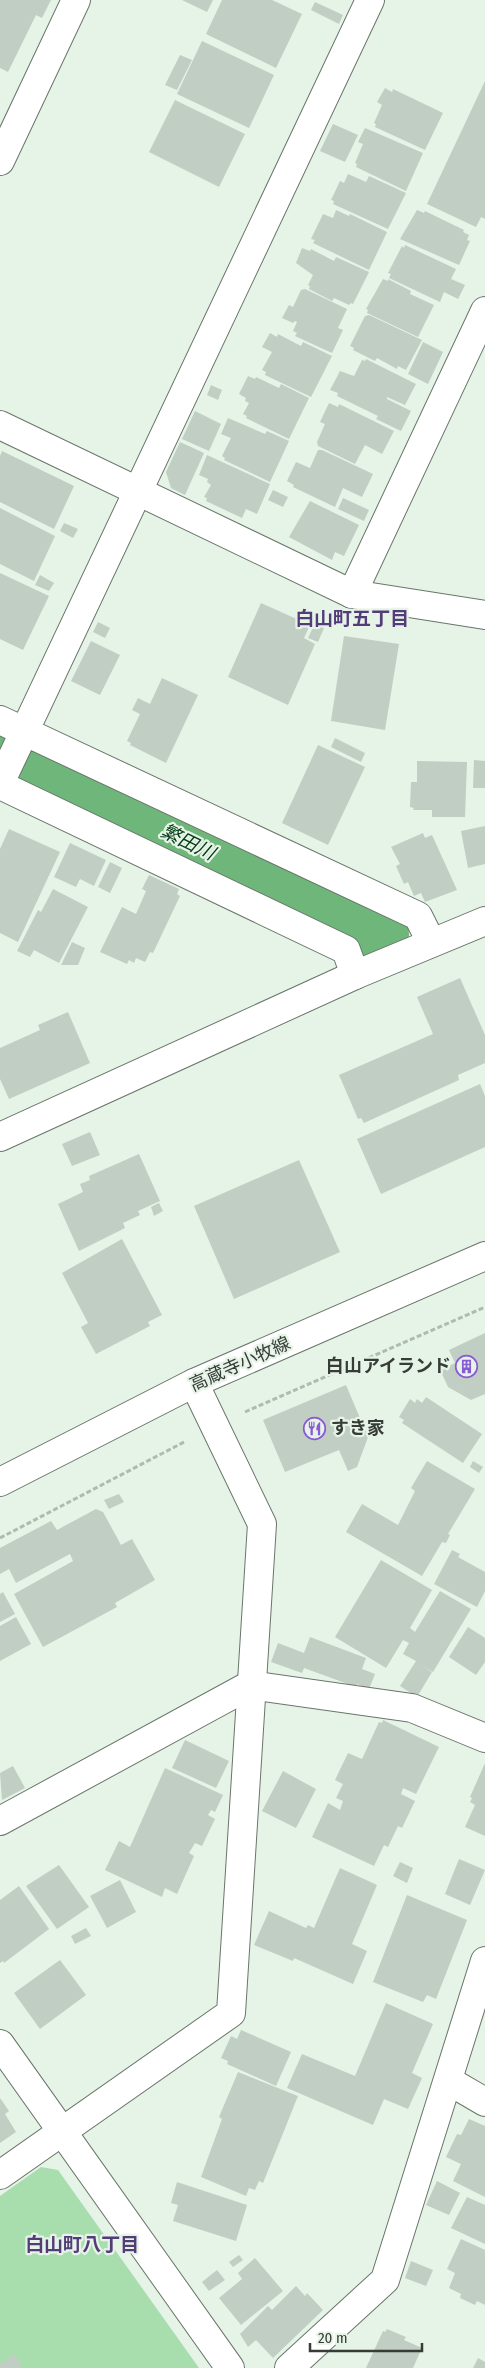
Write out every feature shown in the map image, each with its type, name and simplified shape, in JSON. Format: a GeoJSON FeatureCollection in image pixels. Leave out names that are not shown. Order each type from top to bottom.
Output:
{"type":"FeatureCollection","features":[{"type":"Feature","properties":{"kind":"street"},"geometry":{"type":"LineString","coordinates":[[0,161],[76,0]]}},
{"type":"Feature","properties":{"kind":"street"},"geometry":{"type":"LineString","coordinates":[[355,975],[346,950],[0,784],[370,0]]}},
{"type":"Feature","properties":{"kind":"street"},"geometry":{"type":"LineString","coordinates":[[352,594],[485,311]]}},
{"type":"Feature","properties":{"kind":"street"},"geometry":{"type":"LineString","coordinates":[[0,425],[352,594],[485,616]]}},
{"type":"Feature","properties":{"kind":"street"},"geometry":{"type":"LineString","coordinates":[[0,720],[418,916],[431,942]]}},
{"type":"Feature","properties":{"kind":"street"},"geometry":{"type":"LineString","coordinates":[[0,1137],[355,975],[485,921]]}},
{"type":"Feature","properties":{"kind":"street","name":"高蔵寺小牧線"},"geometry":{"type":"LineString","coordinates":[[0,1482],[194,1383],[485,1256]]}},
{"type":"Feature","properties":{"kind":"street"},"geometry":{"type":"LineString","coordinates":[[0,2175],[231,2013],[250,1685],[262,1524],[194,1383]]}},
{"type":"Feature","properties":{"kind":"street"},"geometry":{"type":"LineString","coordinates":[[0,1821],[250,1685],[412,1708],[485,1738]]}},
{"type":"Feature","properties":{"kind":"street"},"geometry":{"type":"LineString","coordinates":[[289,2368],[385,2280],[485,1962]]}},
{"type":"Feature","properties":{"kind":"street"},"geometry":{"type":"LineString","coordinates":[[0,2044],[230,2368]]}},
{"type":"Feature","properties":{"kind":"street"},"geometry":{"type":"LineString","coordinates":[[449,2081],[485,2102]]}},
{"type":"Feature","properties":{"kind":"green space"},"geometry":{"type":"Polygon","coordinates":[[[41,2167],[58,2170],[199,2368],[0,2368],[0,2196],[41,2167]]]}},
{"type":"Feature","properties":{"kind":"building"},"geometry":{"type":"Polygon","coordinates":[[[0,0],[51,0],[42,18],[36,15],[8,72],[0,68],[0,0]]]}},
{"type":"Feature","properties":{"kind":"building"},"geometry":{"type":"Polygon","coordinates":[[[182,0],[213,0],[207,12],[182,0]]]}},
{"type":"Feature","properties":{"kind":"building"},"geometry":{"type":"Polygon","coordinates":[[[222,0],[272,0],[302,14],[276,68],[206,34],[222,0]]]}},
{"type":"Feature","properties":{"kind":"building"},"geometry":{"type":"Polygon","coordinates":[[[315,2],[343,15],[339,24],[311,10],[315,2]]]}},
{"type":"Feature","properties":{"kind":"building"},"geometry":{"type":"Polygon","coordinates":[[[202,41],[274,75],[249,128],[177,94],[202,41]]]}},
{"type":"Feature","properties":{"kind":"building"},"geometry":{"type":"Polygon","coordinates":[[[180,55],[192,60],[177,90],[165,85],[180,55]]]}},
{"type":"Feature","properties":{"kind":"building"},"geometry":{"type":"Polygon","coordinates":[[[485,81],[485,219],[481,217],[476,227],[427,204],[485,81]]]}},
{"type":"Feature","properties":{"kind":"building"},"geometry":{"type":"Polygon","coordinates":[[[385,88],[392,92],[393,89],[443,113],[425,150],[375,127],[376,124],[374,123],[382,105],[377,102],[385,88]]]}},
{"type":"Feature","properties":{"kind":"building"},"geometry":{"type":"Polygon","coordinates":[[[175,100],[245,134],[219,187],[149,152],[175,100]]]}},
{"type":"Feature","properties":{"kind":"building"},"geometry":{"type":"Polygon","coordinates":[[[333,124],[358,135],[345,162],[320,151],[333,124]]]}},
{"type":"Feature","properties":{"kind":"building"},"geometry":{"type":"Polygon","coordinates":[[[365,128],[423,153],[406,191],[356,167],[357,164],[355,163],[363,144],[358,142],[365,128]]]}},
{"type":"Feature","properties":{"kind":"building"},"geometry":{"type":"Polygon","coordinates":[[[348,174],[366,182],[369,176],[406,193],[388,229],[333,204],[334,201],[331,200],[340,181],[344,183],[348,174]]]}},
{"type":"Feature","properties":{"kind":"building"},"geometry":{"type":"Polygon","coordinates":[[[336,210],[349,216],[350,214],[387,232],[369,270],[313,243],[315,240],[311,239],[323,214],[333,218],[336,210]]]}},
{"type":"Feature","properties":{"kind":"building"},"geometry":{"type":"Polygon","coordinates":[[[417,210],[424,213],[425,211],[464,230],[463,232],[469,235],[467,240],[470,241],[459,265],[400,239],[417,210]]]}},
{"type":"Feature","properties":{"kind":"building"},"geometry":{"type":"Polygon","coordinates":[[[405,245],[456,269],[451,279],[465,285],[458,299],[444,292],[440,302],[389,278],[391,274],[388,273],[402,246],[404,248],[405,245]]]}},
{"type":"Feature","properties":{"kind":"building"},"geometry":{"type":"Polygon","coordinates":[[[302,248],[310,251],[311,249],[334,261],[336,257],[369,272],[353,304],[349,305],[334,298],[332,301],[309,289],[310,286],[308,285],[313,275],[296,263],[302,248]]]}},
{"type":"Feature","properties":{"kind":"building"},"geometry":{"type":"Polygon","coordinates":[[[383,279],[388,281],[388,279],[411,291],[410,294],[434,305],[418,337],[367,313],[368,310],[366,309],[383,279]]]}},
{"type":"Feature","properties":{"kind":"building"},"geometry":{"type":"Polygon","coordinates":[[[305,289],[347,309],[338,328],[343,330],[332,353],[295,336],[297,333],[293,331],[297,322],[293,323],[282,318],[289,305],[293,307],[301,290],[305,289]]]}},
{"type":"Feature","properties":{"kind":"building"},"geometry":{"type":"Polygon","coordinates":[[[369,315],[422,340],[406,370],[398,366],[397,369],[377,358],[375,361],[353,350],[354,348],[350,346],[365,316],[369,315]]]}},
{"type":"Feature","properties":{"kind":"building"},"geometry":{"type":"Polygon","coordinates":[[[270,333],[277,337],[278,334],[301,346],[303,342],[332,356],[311,397],[265,375],[266,372],[262,370],[272,352],[262,347],[270,333]]]}},
{"type":"Feature","properties":{"kind":"building"},"geometry":{"type":"Polygon","coordinates":[[[423,342],[443,352],[428,384],[408,374],[423,342]]]}},
{"type":"Feature","properties":{"kind":"building"},"geometry":{"type":"Polygon","coordinates":[[[366,359],[416,384],[405,405],[387,397],[387,399],[411,411],[401,431],[376,419],[378,416],[337,396],[338,393],[330,390],[340,371],[354,376],[362,360],[365,361],[366,359]]]}},
{"type":"Feature","properties":{"kind":"building"},"geometry":{"type":"Polygon","coordinates":[[[248,376],[255,379],[256,377],[279,388],[281,384],[309,398],[289,439],[246,418],[247,416],[243,414],[249,403],[245,401],[246,398],[239,394],[248,376]]]}},
{"type":"Feature","properties":{"kind":"building"},"geometry":{"type":"Polygon","coordinates":[[[211,385],[222,390],[218,400],[207,395],[211,385]]]}},
{"type":"Feature","properties":{"kind":"building"},"geometry":{"type":"Polygon","coordinates":[[[329,403],[338,407],[339,404],[394,431],[382,454],[365,445],[355,464],[318,446],[317,442],[325,424],[320,422],[329,403]]]}},
{"type":"Feature","properties":{"kind":"building"},"geometry":{"type":"Polygon","coordinates":[[[195,411],[221,424],[209,451],[182,439],[195,411]]]}},
{"type":"Feature","properties":{"kind":"building"},"geometry":{"type":"Polygon","coordinates":[[[228,418],[265,434],[267,431],[289,441],[270,482],[224,460],[225,458],[222,456],[231,438],[221,434],[228,418]]]}},
{"type":"Feature","properties":{"kind":"building"},"geometry":{"type":"Polygon","coordinates":[[[180,442],[204,453],[185,495],[171,488],[166,472],[180,442]]]}},
{"type":"Feature","properties":{"kind":"building"},"geometry":{"type":"Polygon","coordinates":[[[318,450],[322,450],[373,474],[362,497],[343,488],[335,507],[293,487],[294,485],[287,481],[296,462],[310,468],[318,450]]]}},
{"type":"Feature","properties":{"kind":"building"},"geometry":{"type":"Polygon","coordinates":[[[2,451],[74,486],[54,529],[0,502],[0,456],[2,451]]]}},
{"type":"Feature","properties":{"kind":"building"},"geometry":{"type":"Polygon","coordinates":[[[207,455],[270,484],[257,514],[246,509],[242,518],[206,501],[207,498],[204,497],[211,485],[207,482],[208,479],[199,475],[207,455]]]}},
{"type":"Feature","properties":{"kind":"building"},"geometry":{"type":"Polygon","coordinates":[[[273,490],[288,497],[283,507],[268,500],[273,490]]]}},
{"type":"Feature","properties":{"kind":"building"},"geometry":{"type":"Polygon","coordinates":[[[343,498],[369,510],[364,521],[338,509],[343,498]]]}},
{"type":"Feature","properties":{"kind":"building"},"geometry":{"type":"Polygon","coordinates":[[[310,501],[359,525],[344,556],[335,552],[332,560],[289,537],[310,501]]]}},
{"type":"Feature","properties":{"kind":"building"},"geometry":{"type":"Polygon","coordinates":[[[0,508],[55,536],[34,581],[0,564],[0,508]]]}},
{"type":"Feature","properties":{"kind":"building"},"geometry":{"type":"Polygon","coordinates":[[[64,523],[78,529],[73,538],[60,531],[64,523]]]}},
{"type":"Feature","properties":{"kind":"building"},"geometry":{"type":"Polygon","coordinates":[[[0,573],[49,596],[23,650],[0,639],[0,573]]]}},
{"type":"Feature","properties":{"kind":"building"},"geometry":{"type":"Polygon","coordinates":[[[40,575],[54,583],[49,591],[35,585],[40,575]]]}},
{"type":"Feature","properties":{"kind":"building"},"geometry":{"type":"Polygon","coordinates":[[[261,603],[310,625],[304,638],[315,644],[288,705],[228,677],[261,603]]]}},
{"type":"Feature","properties":{"kind":"building"},"geometry":{"type":"Polygon","coordinates":[[[98,622],[110,628],[105,638],[93,632],[98,622]]]}},
{"type":"Feature","properties":{"kind":"building"},"geometry":{"type":"Polygon","coordinates":[[[315,623],[324,628],[318,642],[308,638],[315,623]]]}},
{"type":"Feature","properties":{"kind":"building"},"geometry":{"type":"Polygon","coordinates":[[[344,636],[399,644],[385,730],[331,721],[344,636]]]}},
{"type":"Feature","properties":{"kind":"building"},"geometry":{"type":"Polygon","coordinates":[[[91,641],[120,655],[100,695],[71,681],[91,641]]]}},
{"type":"Feature","properties":{"kind":"building"},"geometry":{"type":"Polygon","coordinates":[[[162,678],[198,695],[166,763],[130,745],[131,743],[127,741],[140,714],[132,710],[138,698],[150,704],[162,678]]]}},
{"type":"Feature","properties":{"kind":"building"},"geometry":{"type":"Polygon","coordinates":[[[335,738],[365,753],[361,762],[331,747],[335,738]]]}},
{"type":"Feature","properties":{"kind":"building"},"geometry":{"type":"Polygon","coordinates":[[[318,745],[365,767],[328,845],[282,823],[318,745]]]}},
{"type":"Feature","properties":{"kind":"building"},"geometry":{"type":"Polygon","coordinates":[[[474,760],[485,761],[485,788],[473,788],[474,760]]]}},
{"type":"Feature","properties":{"kind":"building"},"geometry":{"type":"Polygon","coordinates":[[[417,761],[467,762],[465,817],[432,817],[432,810],[413,810],[414,808],[410,807],[411,782],[417,782],[417,761]]]}},
{"type":"Feature","properties":{"kind":"building"},"geometry":{"type":"Polygon","coordinates":[[[485,826],[485,864],[468,868],[461,831],[485,826]]]}},
{"type":"Feature","properties":{"kind":"building"},"geometry":{"type":"Polygon","coordinates":[[[9,829],[60,852],[18,942],[0,933],[0,849],[9,829]]]}},
{"type":"Feature","properties":{"kind":"building"},"geometry":{"type":"Polygon","coordinates":[[[423,833],[425,838],[432,835],[457,890],[425,902],[421,893],[414,896],[408,882],[404,884],[396,866],[400,864],[391,847],[423,833]]]}},
{"type":"Feature","properties":{"kind":"building"},"geometry":{"type":"Polygon","coordinates":[[[70,843],[106,860],[94,886],[80,879],[76,887],[54,877],[70,843]]]}},
{"type":"Feature","properties":{"kind":"building"},"geometry":{"type":"Polygon","coordinates":[[[110,862],[122,868],[110,893],[98,887],[110,862]]]}},
{"type":"Feature","properties":{"kind":"building"},"geometry":{"type":"Polygon","coordinates":[[[149,875],[179,889],[177,894],[180,896],[153,953],[150,952],[145,962],[136,958],[134,963],[129,960],[127,964],[100,952],[122,907],[136,914],[146,891],[142,889],[149,875]]]}},
{"type":"Feature","properties":{"kind":"building"},"geometry":{"type":"Polygon","coordinates":[[[53,889],[88,907],[59,963],[34,950],[30,957],[17,951],[38,910],[41,912],[53,889]]]}},
{"type":"Feature","properties":{"kind":"building"},"geometry":{"type":"Polygon","coordinates":[[[72,942],[85,948],[78,965],[61,965],[72,942]]]}},
{"type":"Feature","properties":{"kind":"building"},"geometry":{"type":"Polygon","coordinates":[[[460,978],[485,1035],[485,1063],[458,1075],[459,1080],[364,1123],[361,1118],[358,1119],[339,1075],[433,1034],[417,997],[460,978]]]}},
{"type":"Feature","properties":{"kind":"building"},"geometry":{"type":"Polygon","coordinates":[[[68,1012],[90,1063],[9,1099],[0,1079],[0,1048],[40,1030],[38,1025],[68,1012]]]}},
{"type":"Feature","properties":{"kind":"building"},"geometry":{"type":"Polygon","coordinates":[[[480,1084],[485,1096],[485,1147],[381,1194],[357,1139],[480,1084]]]}},
{"type":"Feature","properties":{"kind":"building"},"geometry":{"type":"Polygon","coordinates":[[[90,1132],[100,1155],[72,1166],[62,1144],[90,1132]]]}},
{"type":"Feature","properties":{"kind":"building"},"geometry":{"type":"Polygon","coordinates":[[[139,1154],[160,1201],[138,1211],[140,1215],[123,1223],[125,1228],[79,1251],[58,1204],[83,1192],[80,1184],[90,1180],[89,1176],[139,1154]]]}},
{"type":"Feature","properties":{"kind":"building"},"geometry":{"type":"Polygon","coordinates":[[[299,1160],[340,1252],[234,1299],[194,1206],[299,1160]]]}},
{"type":"Feature","properties":{"kind":"building"},"geometry":{"type":"Polygon","coordinates":[[[159,1203],[163,1211],[154,1216],[151,1207],[159,1203]]]}},
{"type":"Feature","properties":{"kind":"building"},"geometry":{"type":"Polygon","coordinates":[[[122,1239],[162,1315],[148,1322],[150,1326],[96,1354],[81,1327],[88,1323],[62,1273],[122,1239]]]}},
{"type":"Feature","properties":{"kind":"building","name":"白山アイランド"},"geometry":{"type":"Polygon","coordinates":[[[485,1333],[485,1394],[471,1400],[448,1387],[442,1374],[444,1368],[455,1363],[449,1350],[485,1333]]]}},
{"type":"Feature","properties":{"kind":"building","name":"すき家"},"geometry":{"type":"Polygon","coordinates":[[[346,1385],[368,1437],[357,1467],[348,1471],[339,1450],[285,1472],[263,1420],[346,1385]]]}},
{"type":"Feature","properties":{"kind":"building"},"geometry":{"type":"Polygon","coordinates":[[[426,1397],[482,1434],[463,1463],[402,1423],[404,1420],[399,1417],[410,1399],[415,1403],[417,1399],[422,1403],[426,1397]]]}},
{"type":"Feature","properties":{"kind":"building"},"geometry":{"type":"Polygon","coordinates":[[[427,1461],[475,1489],[448,1534],[450,1535],[446,1543],[442,1542],[422,1576],[346,1532],[362,1504],[398,1525],[415,1491],[411,1488],[427,1461]]]}},
{"type":"Feature","properties":{"kind":"building"},"geometry":{"type":"Polygon","coordinates":[[[473,1461],[483,1467],[479,1473],[470,1467],[473,1461]]]}},
{"type":"Feature","properties":{"kind":"building"},"geometry":{"type":"Polygon","coordinates":[[[119,1494],[124,1502],[109,1509],[104,1500],[119,1494]]]}},
{"type":"Feature","properties":{"kind":"building"},"geometry":{"type":"Polygon","coordinates":[[[96,1509],[103,1512],[121,1545],[132,1539],[155,1580],[115,1603],[117,1607],[43,1647],[14,1594],[73,1561],[70,1554],[16,1583],[9,1569],[0,1574],[0,1548],[51,1521],[57,1530],[96,1509]]]}},
{"type":"Feature","properties":{"kind":"building"},"geometry":{"type":"Polygon","coordinates":[[[452,1550],[460,1554],[458,1557],[485,1572],[485,1591],[477,1607],[434,1584],[452,1550]]]}},
{"type":"Feature","properties":{"kind":"building"},"geometry":{"type":"Polygon","coordinates":[[[381,1560],[432,1590],[410,1628],[415,1632],[440,1591],[471,1609],[433,1672],[421,1665],[432,1672],[417,1697],[400,1686],[416,1661],[403,1654],[409,1643],[403,1640],[386,1668],[335,1637],[381,1560]]]}},
{"type":"Feature","properties":{"kind":"building"},"geometry":{"type":"Polygon","coordinates":[[[3,1592],[15,1614],[0,1622],[0,1594],[3,1592]]]}},
{"type":"Feature","properties":{"kind":"building"},"geometry":{"type":"Polygon","coordinates":[[[16,1617],[31,1644],[0,1661],[0,1626],[16,1617]]]}},
{"type":"Feature","properties":{"kind":"building"},"geometry":{"type":"Polygon","coordinates":[[[468,1627],[485,1638],[485,1662],[476,1675],[449,1657],[468,1627]]]}},
{"type":"Feature","properties":{"kind":"building"},"geometry":{"type":"Polygon","coordinates":[[[310,1637],[366,1658],[362,1669],[375,1674],[369,1689],[357,1684],[356,1687],[304,1668],[302,1673],[271,1662],[278,1643],[304,1653],[310,1637]]]}},
{"type":"Feature","properties":{"kind":"building"},"geometry":{"type":"Polygon","coordinates":[[[383,1720],[439,1747],[416,1794],[403,1788],[401,1794],[415,1801],[402,1828],[398,1826],[388,1847],[384,1845],[374,1866],[312,1837],[328,1803],[340,1810],[343,1801],[336,1798],[343,1784],[335,1780],[348,1753],[362,1759],[379,1722],[382,1723],[383,1720]]]}},
{"type":"Feature","properties":{"kind":"building"},"geometry":{"type":"Polygon","coordinates":[[[185,1740],[229,1761],[216,1788],[172,1768],[185,1740]]]}},
{"type":"Feature","properties":{"kind":"building"},"geometry":{"type":"Polygon","coordinates":[[[485,1763],[485,1836],[465,1827],[475,1805],[470,1802],[472,1798],[470,1797],[485,1763]]]}},
{"type":"Feature","properties":{"kind":"building"},"geometry":{"type":"Polygon","coordinates":[[[13,1766],[25,1788],[2,1800],[0,1773],[13,1766]]]}},
{"type":"Feature","properties":{"kind":"building"},"geometry":{"type":"Polygon","coordinates":[[[165,1768],[223,1795],[215,1812],[211,1810],[208,1815],[215,1819],[202,1846],[195,1843],[189,1853],[194,1856],[177,1894],[165,1888],[162,1897],[105,1870],[119,1841],[130,1847],[165,1768]]]}},
{"type":"Feature","properties":{"kind":"building"},"geometry":{"type":"Polygon","coordinates":[[[283,1771],[316,1789],[296,1828],[262,1811],[283,1771]]]}},
{"type":"Feature","properties":{"kind":"building"},"geometry":{"type":"Polygon","coordinates":[[[459,1859],[485,1870],[470,1905],[445,1894],[459,1859]]]}},
{"type":"Feature","properties":{"kind":"building"},"geometry":{"type":"Polygon","coordinates":[[[400,1862],[413,1868],[407,1883],[393,1876],[400,1862]]]}},
{"type":"Feature","properties":{"kind":"building"},"geometry":{"type":"Polygon","coordinates":[[[59,1865],[89,1907],[57,1929],[26,1886],[59,1865]]]}},
{"type":"Feature","properties":{"kind":"building"},"geometry":{"type":"Polygon","coordinates":[[[340,1868],[377,1885],[352,1944],[367,1951],[353,1984],[294,1958],[293,1961],[254,1945],[269,1911],[306,1928],[308,1925],[314,1928],[340,1868]]]}},
{"type":"Feature","properties":{"kind":"building"},"geometry":{"type":"Polygon","coordinates":[[[120,1880],[136,1912],[107,1928],[90,1896],[120,1880]]]}},
{"type":"Feature","properties":{"kind":"building"},"geometry":{"type":"Polygon","coordinates":[[[19,1886],[49,1929],[4,1963],[3,1961],[0,1963],[0,1900],[19,1886]]]}},
{"type":"Feature","properties":{"kind":"building"},"geometry":{"type":"Polygon","coordinates":[[[407,1895],[467,1920],[436,1999],[427,1995],[423,2002],[373,1982],[407,1895]]]}},
{"type":"Feature","properties":{"kind":"building"},"geometry":{"type":"Polygon","coordinates":[[[86,1928],[91,1936],[75,1944],[71,1936],[86,1928]]]}},
{"type":"Feature","properties":{"kind":"building"},"geometry":{"type":"Polygon","coordinates":[[[60,1960],[86,1995],[40,2029],[14,1993],[60,1960]]]}},
{"type":"Feature","properties":{"kind":"building"},"geometry":{"type":"Polygon","coordinates":[[[386,2003],[433,2024],[412,2073],[422,2078],[408,2109],[384,2099],[373,2125],[287,2088],[302,2054],[355,2076],[386,2003]]]}},
{"type":"Feature","properties":{"kind":"building"},"geometry":{"type":"Polygon","coordinates":[[[241,2030],[291,2052],[276,2086],[227,2064],[228,2061],[221,2058],[231,2036],[237,2039],[241,2030]]]}},
{"type":"Feature","properties":{"kind":"building"},"geometry":{"type":"Polygon","coordinates":[[[238,2072],[298,2096],[263,2183],[259,2181],[255,2190],[249,2188],[246,2196],[201,2177],[222,2119],[219,2117],[238,2072]]]}},
{"type":"Feature","properties":{"kind":"building"},"geometry":{"type":"Polygon","coordinates":[[[0,2098],[9,2111],[5,2114],[16,2132],[0,2143],[0,2098]]]}},
{"type":"Feature","properties":{"kind":"building"},"geometry":{"type":"Polygon","coordinates":[[[469,2119],[485,2126],[485,2197],[453,2181],[461,2164],[446,2157],[457,2134],[461,2135],[469,2119]]]}},
{"type":"Feature","properties":{"kind":"building"},"geometry":{"type":"Polygon","coordinates":[[[437,2181],[460,2193],[449,2215],[426,2205],[437,2181]]]}},
{"type":"Feature","properties":{"kind":"building"},"geometry":{"type":"Polygon","coordinates":[[[177,2182],[247,2205],[236,2241],[173,2221],[178,2205],[171,2203],[177,2182]]]}},
{"type":"Feature","properties":{"kind":"building"},"geometry":{"type":"Polygon","coordinates":[[[467,2197],[485,2205],[485,2244],[451,2228],[467,2197]]]}},
{"type":"Feature","properties":{"kind":"building"},"geometry":{"type":"Polygon","coordinates":[[[461,2239],[485,2250],[485,2305],[477,2301],[475,2305],[460,2298],[461,2294],[449,2288],[455,2273],[447,2269],[461,2239]]]}},
{"type":"Feature","properties":{"kind":"building"},"geometry":{"type":"Polygon","coordinates":[[[239,2255],[243,2260],[233,2267],[229,2262],[239,2255]]]}},
{"type":"Feature","properties":{"kind":"building"},"geometry":{"type":"Polygon","coordinates":[[[255,2258],[283,2291],[241,2325],[219,2298],[242,2279],[238,2273],[255,2258]]]}},
{"type":"Feature","properties":{"kind":"building"},"geometry":{"type":"Polygon","coordinates":[[[411,2261],[433,2270],[426,2286],[405,2278],[411,2261]]]}},
{"type":"Feature","properties":{"kind":"building"},"geometry":{"type":"Polygon","coordinates":[[[217,2270],[225,2280],[209,2291],[202,2282],[217,2270]]]}},
{"type":"Feature","properties":{"kind":"building"},"geometry":{"type":"Polygon","coordinates":[[[296,2286],[305,2296],[307,2293],[323,2310],[273,2358],[256,2340],[248,2347],[240,2334],[268,2306],[272,2310],[296,2286]]]}},
{"type":"Feature","properties":{"kind":"building"},"geometry":{"type":"Polygon","coordinates":[[[387,2329],[406,2337],[404,2340],[422,2348],[413,2368],[366,2368],[383,2331],[385,2332],[387,2329]]]}},
{"type":"Feature","properties":{"kind":"building"},"geometry":{"type":"Polygon","coordinates":[[[14,2354],[23,2368],[0,2368],[0,2364],[14,2354]]]}},
{"type":"Feature","properties":{"kind":"building"},"geometry":{"type":"Polygon","coordinates":[[[478,2358],[485,2362],[485,2368],[473,2368],[478,2358]]]}},
{"type":"Feature","properties":{"kind":"waterway","name":"繁田川"},"geometry":{"type":"LineString","coordinates":[[0,750],[375,934]]}},
{"type":"Feature","properties":{"kind":"place","name":"白山アイランド"},"geometry":{"type":"Point","coordinates":[467,1366]}},
{"type":"Feature","properties":{"kind":"place","name":"すき家"},"geometry":{"type":"Point","coordinates":[315,1428]}},
{"type":"Feature","properties":{"kind":"district","name":"白山町五丁目"},"geometry":{"type":"Point","coordinates":[352,618]}},
{"type":"Feature","properties":{"kind":"district","name":"白山町八丁目"},"geometry":{"type":"Point","coordinates":[82,2244]}}]}
